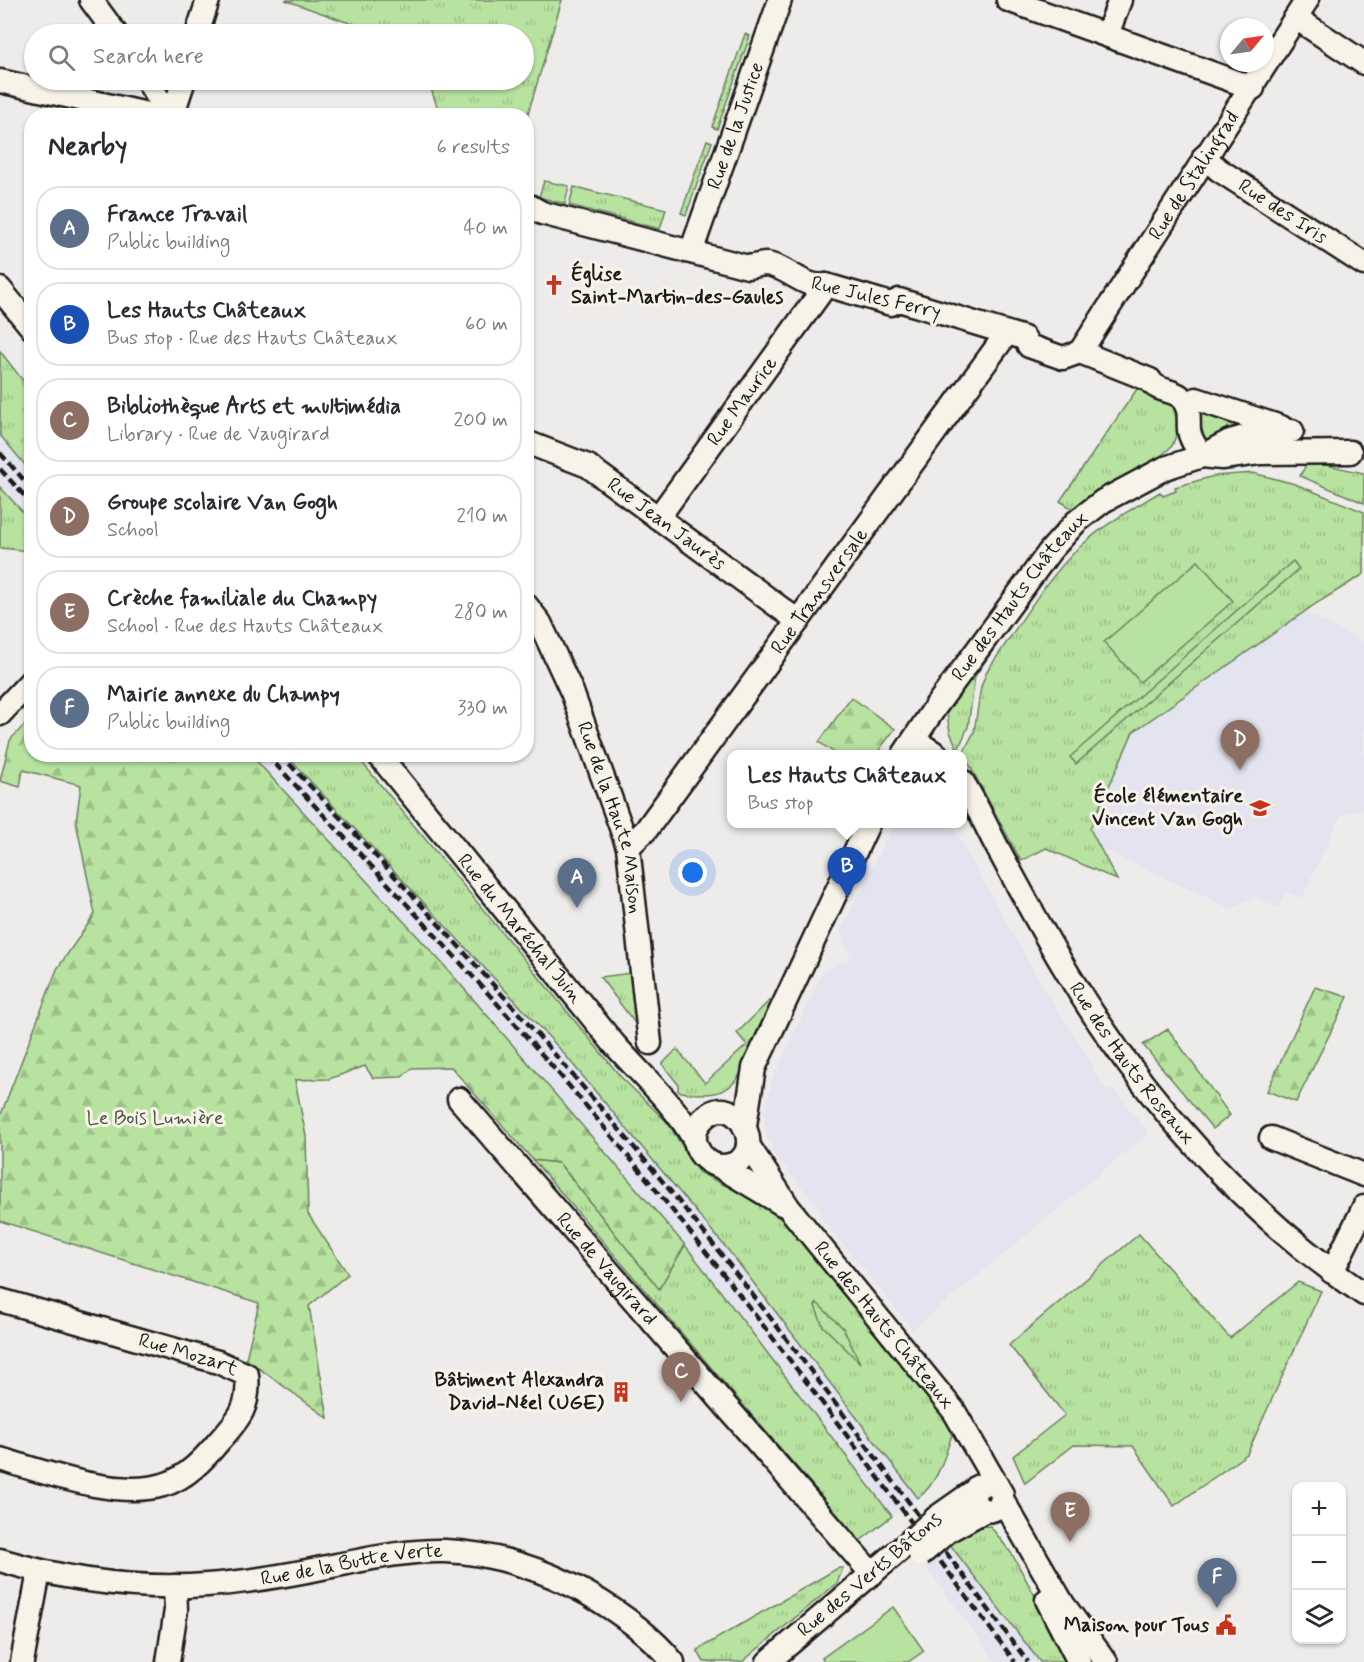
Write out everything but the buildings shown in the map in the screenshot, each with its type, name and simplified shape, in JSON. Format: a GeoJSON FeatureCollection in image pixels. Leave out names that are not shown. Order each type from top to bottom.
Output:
{"type":"FeatureCollection","features":[{"type":"Feature","properties":{"kind":"street"},"geometry":{"type":"LineString","coordinates":[[92,0],[109,24]]}},
{"type":"Feature","properties":{"kind":"street"},"geometry":{"type":"LineString","coordinates":[[200,24],[208,0]]}},
{"type":"Feature","properties":{"kind":"street","name":"Rue de la Justice"},"geometry":{"type":"LineString","coordinates":[[691,252],[780,0]]}},
{"type":"Feature","properties":{"kind":"street"},"geometry":{"type":"LineString","coordinates":[[1008,0],[1253,88]]}},
{"type":"Feature","properties":{"kind":"street"},"geometry":{"type":"LineString","coordinates":[[1107,35],[1120,0]]}},
{"type":"Feature","properties":{"kind":"street"},"geometry":{"type":"LineString","coordinates":[[1302,9],[1364,63]]}},
{"type":"Feature","properties":{"kind":"street","name":"Rue de Stalingrad"},"geometry":{"type":"LineString","coordinates":[[1080,352],[1204,157],[1253,88],[1302,9]]}},
{"type":"Feature","properties":{"kind":"street"},"geometry":{"type":"LineString","coordinates":[[0,81],[24,86]]}},
{"type":"Feature","properties":{"kind":"street"},"geometry":{"type":"LineString","coordinates":[[40,90],[120,108]]}},
{"type":"Feature","properties":{"kind":"street"},"geometry":{"type":"LineString","coordinates":[[154,90],[166,108]]}},
{"type":"Feature","properties":{"kind":"street"},"geometry":{"type":"LineString","coordinates":[[174,108],[180,90]]}},
{"type":"Feature","properties":{"kind":"street","name":"Rue des Iris"},"geometry":{"type":"LineString","coordinates":[[1204,157],[1219,170],[1364,264]]}},
{"type":"Feature","properties":{"kind":"street","name":"Rue Jules Ferry"},"geometry":{"type":"LineString","coordinates":[[534,208],[542,213],[748,267],[766,264],[777,267],[797,279],[891,304],[899,300],[1024,338],[1029,346],[1063,358],[1080,352],[1150,380],[1153,386],[1184,400],[1196,399],[1357,455]]}},
{"type":"Feature","properties":{"kind":"street","name":"Rue Maurice"},"geometry":{"type":"LineString","coordinates":[[658,518],[826,285]]}},
{"type":"Feature","properties":{"kind":"street"},"geometry":{"type":"LineString","coordinates":[[0,289],[24,318]]}},
{"type":"Feature","properties":{"kind":"street","name":"Rue Transversale"},"geometry":{"type":"LineString","coordinates":[[628,847],[646,830],[1007,333]]}},
{"type":"Feature","properties":{"kind":"street"},"geometry":{"type":"LineString","coordinates":[[1184,400],[1190,433],[1202,456]]}},
{"type":"Feature","properties":{"kind":"street","name":"Rue des Hauts Châteaux"},"geometry":{"type":"LineString","coordinates":[[909,747],[1050,551],[1076,522],[1103,501],[1165,468],[1202,456],[1230,441],[1258,433],[1292,431]]}},
{"type":"Feature","properties":{"kind":"street"},"geometry":{"type":"LineString","coordinates":[[1165,468],[1183,438],[1190,433]]}},
{"type":"Feature","properties":{"kind":"street","name":"Rue Jean Jaurès"},"geometry":{"type":"LineString","coordinates":[[534,445],[588,466],[798,621]]}},
{"type":"Feature","properties":{"kind":"street","name":"Rue des Hauts Châteaux"},"geometry":{"type":"LineString","coordinates":[[1202,456],[1222,458],[1259,453],[1357,455]]}},
{"type":"Feature","properties":{"kind":"street","name":"Rue de la Haute Maison"},"geometry":{"type":"LineString","coordinates":[[534,615],[572,692],[628,847],[650,1043]]}},
{"type":"Feature","properties":{"kind":"street"},"geometry":{"type":"LineString","coordinates":[[0,714],[24,688]]}},
{"type":"Feature","properties":{"kind":"street","name":"Rue du Maréchal Juin"},"geometry":{"type":"LineString","coordinates":[[385,762],[648,1083],[668,1099],[694,1138]]}},
{"type":"Feature","properties":{"kind":"street","name":"Rue des Hauts Roseaux"},"geometry":{"type":"LineString","coordinates":[[967,788],[1068,974],[1119,1053],[1161,1106],[1219,1170],[1332,1272],[1364,1294]]}},
{"type":"Feature","properties":{"kind":"street"},"geometry":{"type":"LineString","coordinates":[[754,1068],[747,1135],[736,1161],[719,1166],[702,1157],[694,1138],[702,1120],[718,1112],[754,1068],[866,828]]}},
{"type":"Feature","properties":{"kind":"street","name":"Rue de Vaugirard"},"geometry":{"type":"LineString","coordinates":[[459,1099],[872,1574]]}},
{"type":"Feature","properties":{"kind":"street","name":"Rue du Maréchal Juin"},"geometry":{"type":"LineString","coordinates":[[668,1099],[704,1106],[718,1112]]}},
{"type":"Feature","properties":{"kind":"street"},"geometry":{"type":"LineString","coordinates":[[718,1112],[732,1114],[747,1135]]}},
{"type":"Feature","properties":{"kind":"street","name":"Rue des Hauts Châteaux"},"geometry":{"type":"LineString","coordinates":[[747,1135],[789,1208],[936,1387],[975,1445],[987,1498],[1017,1542],[1079,1662]]}},
{"type":"Feature","properties":{"kind":"street"},"geometry":{"type":"LineString","coordinates":[[1271,1138],[1364,1175]]}},
{"type":"Feature","properties":{"kind":"street","name":"Rue des Hauts Châteaux"},"geometry":{"type":"LineString","coordinates":[[719,1166],[789,1208]]}},
{"type":"Feature","properties":{"kind":"street"},"geometry":{"type":"LineString","coordinates":[[1332,1272],[1362,1217]]}},
{"type":"Feature","properties":{"kind":"street","name":"Rue Mozart"},"geometry":{"type":"LineString","coordinates":[[0,1300],[218,1362],[247,1375],[249,1392],[245,1409],[208,1455],[188,1471],[163,1485],[134,1488],[75,1480],[0,1459]]}},
{"type":"Feature","properties":{"kind":"street","name":"Rue des Hauts Châteaux"},"geometry":{"type":"LineString","coordinates":[[987,1498],[1106,1662]]}},
{"type":"Feature","properties":{"kind":"street","name":"Rue des Verts Bâtons"},"geometry":{"type":"LineString","coordinates":[[789,1662],[943,1524],[987,1498]]}},
{"type":"Feature","properties":{"kind":"street","name":"Rue des Verts Bâtons"},"geometry":{"type":"LineString","coordinates":[[768,1662],[872,1574],[915,1548]]}},
{"type":"Feature","properties":{"kind":"street","name":"Rue de la Butte Verte"},"geometry":{"type":"LineString","coordinates":[[0,1560],[68,1578],[175,1587],[246,1581],[414,1552],[445,1551],[471,1554],[512,1562],[574,1586],[627,1620],[673,1662]]}},
{"type":"Feature","properties":{"kind":"street"},"geometry":{"type":"LineString","coordinates":[[22,1662],[39,1572]]}},
{"type":"Feature","properties":{"kind":"street"},"geometry":{"type":"LineString","coordinates":[[168,1662],[176,1610],[175,1587]]}},
{"type":"Feature","properties":{"kind":"shaded area"},"geometry":{"type":"Polygon","coordinates":[[[0,435],[24,464],[24,513],[0,487],[0,435]]]}},
{"type":"Feature","properties":{"kind":"shaded area"},"geometry":{"type":"Polygon","coordinates":[[[1305,612],[1364,642],[1364,809],[1341,815],[1302,898],[1286,892],[1278,908],[1253,896],[1232,909],[1101,849],[1090,829],[1133,732],[1305,612]]]}},
{"type":"Feature","properties":{"kind":"shaded area"},"geometry":{"type":"Polygon","coordinates":[[[257,762],[293,762],[560,1049],[733,1256],[918,1498],[892,1516],[685,1245],[442,963],[257,762]]]}},
{"type":"Feature","properties":{"kind":"shaded area"},"geometry":{"type":"Polygon","coordinates":[[[891,828],[953,828],[1044,989],[1094,1066],[1093,1069],[1106,1090],[1114,1090],[1149,1133],[913,1330],[820,1217],[820,1209],[776,1157],[768,1140],[764,1113],[771,1083],[823,971],[851,959],[840,932],[891,828]]]}},
{"type":"Feature","properties":{"kind":"shaded area"},"geometry":{"type":"Polygon","coordinates":[[[948,1542],[1040,1662],[996,1662],[923,1563],[948,1542]]]}},
{"type":"Feature","properties":{"kind":"green space"},"geometry":{"type":"Polygon","coordinates":[[[285,0],[562,0],[530,108],[438,108],[431,90],[534,90],[534,24],[352,24],[285,0]]]}},
{"type":"Feature","properties":{"kind":"green space"},"geometry":{"type":"Polygon","coordinates":[[[745,34],[750,36],[717,129],[712,127],[745,34]]]}},
{"type":"Feature","properties":{"kind":"green space"},"geometry":{"type":"Polygon","coordinates":[[[707,140],[712,142],[686,215],[681,213],[707,140]]]}},
{"type":"Feature","properties":{"kind":"green space"},"geometry":{"type":"Polygon","coordinates":[[[544,181],[569,186],[565,204],[539,197],[544,181]]]}},
{"type":"Feature","properties":{"kind":"green space"},"geometry":{"type":"Polygon","coordinates":[[[574,187],[666,209],[660,229],[569,205],[574,187]]]}},
{"type":"Feature","properties":{"kind":"green space"},"geometry":{"type":"Polygon","coordinates":[[[0,351],[24,382],[24,464],[0,435],[0,351]]]}},
{"type":"Feature","properties":{"kind":"green space"},"geometry":{"type":"Polygon","coordinates":[[[1139,386],[1170,402],[1176,411],[1179,428],[1172,446],[1155,461],[1110,484],[1074,510],[1060,501],[1139,386]]]}},
{"type":"Feature","properties":{"kind":"green space"},"geometry":{"type":"Polygon","coordinates":[[[1207,411],[1248,426],[1205,444],[1199,440],[1200,414],[1207,411]]]}},
{"type":"Feature","properties":{"kind":"green space"},"geometry":{"type":"Polygon","coordinates":[[[1308,461],[1364,473],[1364,503],[1300,476],[1308,461]]]}},
{"type":"Feature","properties":{"kind":"green space"},"geometry":{"type":"Polygon","coordinates":[[[1253,473],[1295,484],[1364,512],[1364,574],[1317,603],[1133,732],[1090,829],[1117,880],[1046,848],[1021,861],[967,760],[967,750],[965,750],[974,732],[981,687],[987,671],[1055,574],[1081,546],[1119,517],[1160,492],[1163,496],[1176,491],[1175,487],[1214,476],[1253,473]]]}},
{"type":"Feature","properties":{"kind":"green space"},"geometry":{"type":"Polygon","coordinates":[[[0,487],[24,513],[24,550],[0,548],[0,487]]]}},
{"type":"Feature","properties":{"kind":"green space"},"geometry":{"type":"Polygon","coordinates":[[[1198,561],[1233,601],[1140,682],[1104,642],[1198,561]]]}},
{"type":"Feature","properties":{"kind":"green space"},"geometry":{"type":"Polygon","coordinates":[[[1293,561],[1299,569],[1076,764],[1070,757],[1293,561]]]}},
{"type":"Feature","properties":{"kind":"green space"},"geometry":{"type":"Polygon","coordinates":[[[993,644],[996,646],[975,676],[968,727],[958,750],[950,732],[946,709],[993,644]]]}},
{"type":"Feature","properties":{"kind":"green space"},"geometry":{"type":"Polygon","coordinates":[[[851,697],[895,729],[879,750],[830,750],[819,742],[851,697]]]}},
{"type":"Feature","properties":{"kind":"green space","name":"Le Bois Lumière"},"geometry":{"type":"Polygon","coordinates":[[[24,725],[24,762],[257,762],[442,963],[685,1245],[659,1289],[559,1163],[533,1160],[451,1067],[412,1068],[402,1077],[373,1078],[365,1066],[329,1079],[295,1080],[306,1136],[308,1214],[348,1274],[309,1306],[328,1418],[246,1359],[259,1303],[0,1221],[0,1117],[57,969],[95,914],[76,822],[81,785],[23,770],[20,787],[0,781],[10,740],[24,725]]]}},
{"type":"Feature","properties":{"kind":"green space"},"geometry":{"type":"Polygon","coordinates":[[[293,762],[362,762],[621,1077],[668,1123],[698,1172],[751,1198],[789,1225],[932,1395],[954,1429],[937,1475],[932,1484],[918,1498],[733,1256],[560,1049],[293,762]]]}},
{"type":"Feature","properties":{"kind":"green space"},"geometry":{"type":"Polygon","coordinates":[[[639,972],[650,1043],[600,977],[639,972]]]}},
{"type":"Feature","properties":{"kind":"green space"},"geometry":{"type":"Polygon","coordinates":[[[1315,987],[1348,997],[1296,1102],[1267,1091],[1315,987]]]}},
{"type":"Feature","properties":{"kind":"green space"},"geometry":{"type":"Polygon","coordinates":[[[770,1000],[774,1000],[745,1066],[734,1083],[717,1093],[695,1094],[678,1091],[678,1084],[662,1064],[677,1049],[705,1083],[747,1045],[737,1033],[770,1000]]]}},
{"type":"Feature","properties":{"kind":"green space"},"geometry":{"type":"Polygon","coordinates":[[[1168,1029],[1230,1115],[1213,1129],[1143,1045],[1168,1029]]]}},
{"type":"Feature","properties":{"kind":"green space"},"geometry":{"type":"Polygon","coordinates":[[[533,1160],[559,1163],[659,1288],[685,1245],[892,1516],[860,1541],[533,1160]]]}},
{"type":"Feature","properties":{"kind":"green space"},"geometry":{"type":"Polygon","coordinates":[[[1139,1234],[1230,1338],[1298,1282],[1321,1291],[1247,1454],[1174,1506],[1133,1446],[1074,1445],[1025,1483],[1013,1456],[1065,1415],[1009,1345],[1139,1234]]]}},
{"type":"Feature","properties":{"kind":"green space"},"geometry":{"type":"Polygon","coordinates":[[[817,1303],[843,1328],[860,1363],[823,1326],[815,1306],[817,1303]]]}},
{"type":"Feature","properties":{"kind":"green space"},"geometry":{"type":"Polygon","coordinates":[[[990,1526],[1012,1554],[1071,1662],[1040,1662],[948,1542],[975,1527],[990,1526]]]}},
{"type":"Feature","properties":{"kind":"green space"},"geometry":{"type":"Polygon","coordinates":[[[838,1568],[843,1568],[837,1583],[742,1662],[704,1662],[697,1650],[838,1568]]]}},
{"type":"Feature","properties":{"kind":"green space"},"geometry":{"type":"Polygon","coordinates":[[[893,1607],[924,1651],[908,1662],[825,1662],[822,1658],[893,1607]]]}},
{"type":"Feature","properties":{"kind":"railway"},"geometry":{"type":"LineString","coordinates":[[0,453],[24,480]]}},
{"type":"Feature","properties":{"kind":"railway"},"geometry":{"type":"LineString","coordinates":[[0,469],[24,495]]}},
{"type":"Feature","properties":{"kind":"railway"},"geometry":{"type":"LineString","coordinates":[[273,762],[483,988],[567,1083],[661,1196],[815,1394],[1015,1662]]}},
{"type":"Feature","properties":{"kind":"railway"},"geometry":{"type":"LineString","coordinates":[[287,762],[475,965],[663,1182],[802,1360],[1028,1662]]}},
{"type":"Feature","properties":{"kind":"place","name":"Église Saint-Martin-des-Gaules"},"geometry":{"type":"Point","coordinates":[554,285]}},
{"type":"Feature","properties":{"kind":"place","name":"Groupe scolaire Van Gogh"},"geometry":{"type":"Point","coordinates":[1240,770]}},
{"type":"Feature","properties":{"kind":"place","name":"École élémentaire Vincent Van Gogh"},"geometry":{"type":"Point","coordinates":[1260,808]}},
{"type":"Feature","properties":{"kind":"place","name":"Les Hauts Châteaux"},"geometry":{"type":"Point","coordinates":[847,897]}},
{"type":"Feature","properties":{"kind":"place","name":"France Travail"},"geometry":{"type":"Point","coordinates":[577,908]}},
{"type":"Feature","properties":{"kind":"place","name":"Bâtiment Alexandra David-Néel (UGE)"},"geometry":{"type":"Point","coordinates":[621,1392]}},
{"type":"Feature","properties":{"kind":"place","name":"Bibliothèque Arts et multimédia"},"geometry":{"type":"Point","coordinates":[681,1402]}},
{"type":"Feature","properties":{"kind":"place","name":"Crèche familiale du Champy"},"geometry":{"type":"Point","coordinates":[1070,1542]}},
{"type":"Feature","properties":{"kind":"place","name":"Mairie annexe du Champy"},"geometry":{"type":"Point","coordinates":[1217,1608]}},
{"type":"Feature","properties":{"kind":"place","name":"Maison pour Tous"},"geometry":{"type":"Point","coordinates":[1226,1625]}}]}
